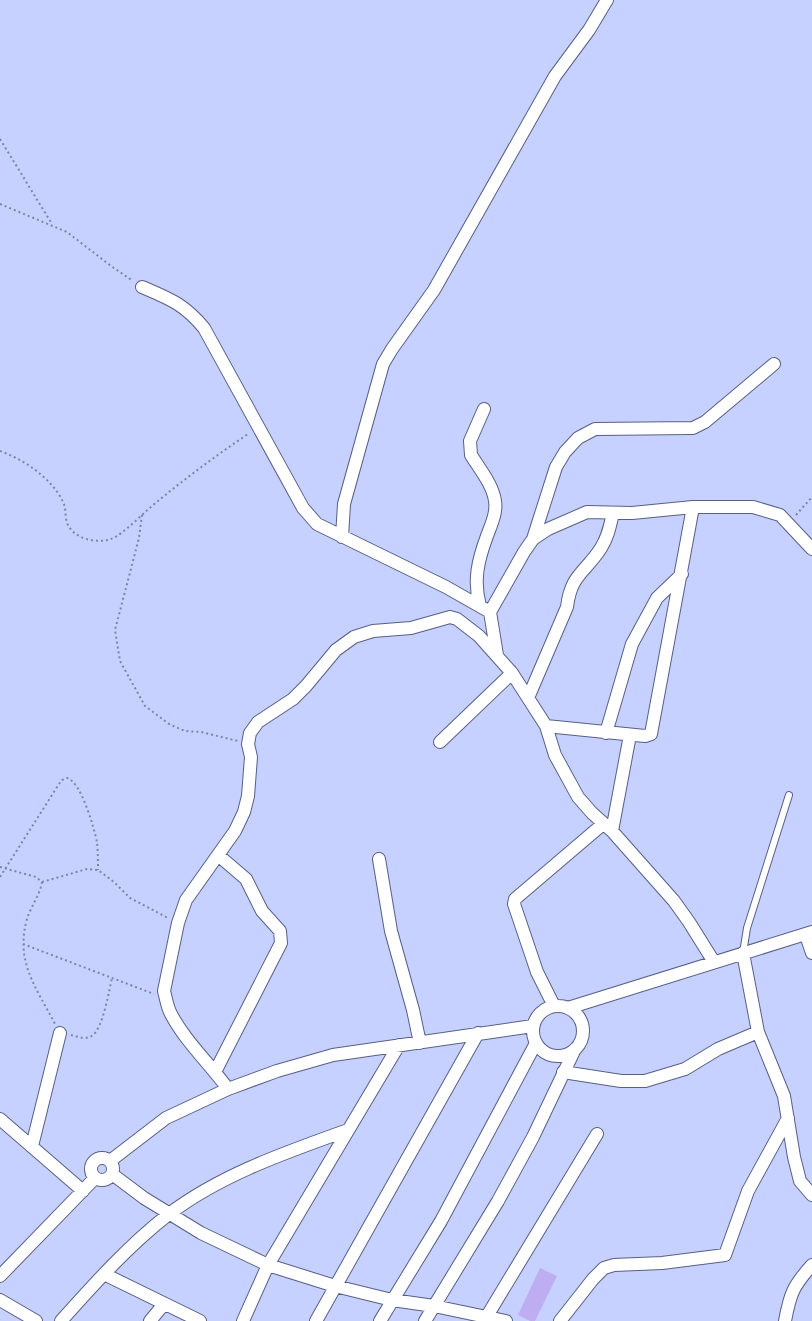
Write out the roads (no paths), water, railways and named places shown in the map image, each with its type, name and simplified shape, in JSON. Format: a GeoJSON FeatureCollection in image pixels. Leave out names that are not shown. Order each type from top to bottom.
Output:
{"type":"FeatureCollection","features":[{"type":"Feature","properties":{"kind":"street"},"geometry":{"type":"LineString","coordinates":[[342,537],[344,504],[383,364],[434,290],[556,76],[589,30],[607,0]]}},
{"type":"Feature","properties":{"kind":"street"},"geometry":{"type":"LineString","coordinates":[[142,287],[177,302],[192,313],[204,328],[303,508],[317,524],[446,587],[490,612]]}},
{"type":"Feature","properties":{"kind":"street"},"geometry":{"type":"LineString","coordinates":[[497,655],[490,612],[533,539],[556,467],[565,452],[578,438],[595,429],[693,428],[705,422],[774,364]]}},
{"type":"Feature","properties":{"kind":"street"},"geometry":{"type":"LineString","coordinates":[[480,606],[476,590],[476,576],[484,544],[494,516],[496,502],[494,492],[471,455],[469,448],[484,408]]}},
{"type":"Feature","properties":{"kind":"street"},"geometry":{"type":"LineString","coordinates":[[533,539],[548,529],[587,512],[613,513],[693,508],[753,507],[780,515],[812,549]]}},
{"type":"Feature","properties":{"kind":"street"},"geometry":{"type":"LineString","coordinates":[[546,726],[630,735],[645,736],[651,734],[682,574],[693,508]]}},
{"type":"Feature","properties":{"kind":"street"},"geometry":{"type":"LineString","coordinates":[[528,698],[567,607],[569,592],[573,583],[600,549],[609,534],[613,513]]}},
{"type":"Feature","properties":{"kind":"street"},"geometry":{"type":"LineString","coordinates":[[606,733],[632,644],[657,598],[682,574]]}},
{"type":"Feature","properties":{"kind":"street"},"geometry":{"type":"LineString","coordinates":[[228,1089],[184,1036],[171,1014],[166,999],[164,991],[178,923],[186,900],[235,831],[244,812],[250,764],[248,744],[250,733],[258,722],[293,699],[336,650],[345,642],[358,635],[373,631],[411,628],[450,617],[458,619],[467,625],[497,655],[512,673],[546,726],[555,755],[565,777],[578,796],[674,901],[714,962]]}},
{"type":"Feature","properties":{"kind":"street"},"geometry":{"type":"LineString","coordinates":[[440,742],[512,673]]}},
{"type":"Feature","properties":{"kind":"street"},"geometry":{"type":"LineString","coordinates":[[554,1006],[537,972],[514,904],[515,899],[608,828],[630,735]]}},
{"type":"Feature","properties":{"kind":"street"},"geometry":{"type":"LineString","coordinates":[[215,1072],[281,943],[280,931],[262,911],[246,879],[218,855]]}},
{"type":"Feature","properties":{"kind":"street"},"geometry":{"type":"LineString","coordinates":[[379,858],[391,931],[414,1010],[420,1043]]}},
{"type":"Feature","properties":{"kind":"street"},"geometry":{"type":"LineString","coordinates":[[575,1049],[567,1054],[558,1056],[545,1052],[536,1042],[533,1026],[540,1013],[554,1006],[568,1008],[743,953],[809,934],[812,953]]}},
{"type":"Feature","properties":{"kind":"street"},"geometry":{"type":"LineString","coordinates":[[743,953],[758,1032],[784,1096],[794,1157],[800,1181],[812,1195]]}},
{"type":"Feature","properties":{"kind":"street"},"geometry":{"type":"LineString","coordinates":[[425,1321],[498,1201],[533,1137],[563,1072],[581,1041],[583,1032],[581,1022],[576,1014],[568,1008]]}},
{"type":"Feature","properties":{"kind":"street"},"geometry":{"type":"LineString","coordinates":[[110,1161],[166,1118],[228,1089],[276,1071],[333,1055],[533,1026]]}},
{"type":"Feature","properties":{"kind":"street"},"geometry":{"type":"LineString","coordinates":[[563,1072],[621,1081],[645,1081],[684,1069],[718,1049],[758,1032]]}},
{"type":"Feature","properties":{"kind":"street"},"geometry":{"type":"LineString","coordinates":[[32,1146],[60,1033]]}},
{"type":"Feature","properties":{"kind":"street"},"geometry":{"type":"LineString","coordinates":[[316,1321],[478,1033]]}},
{"type":"Feature","properties":{"kind":"street"},"geometry":{"type":"LineString","coordinates":[[380,1321],[441,1221],[536,1042]]}},
{"type":"Feature","properties":{"kind":"street"},"geometry":{"type":"LineString","coordinates":[[242,1321],[268,1265],[400,1045]]}},
{"type":"Feature","properties":{"kind":"street"},"geometry":{"type":"LineString","coordinates":[[560,1321],[593,1278],[604,1268],[614,1265],[662,1263],[725,1255],[748,1191],[788,1118]]}},
{"type":"Feature","properties":{"kind":"street"},"geometry":{"type":"LineString","coordinates":[[0,1119],[83,1191]]}},
{"type":"Feature","properties":{"kind":"street"},"geometry":{"type":"LineString","coordinates":[[61,1321],[128,1249],[170,1214],[212,1187],[259,1163],[348,1130]]}},
{"type":"Feature","properties":{"kind":"street"},"geometry":{"type":"LineString","coordinates":[[485,1319],[596,1134]]}},
{"type":"Feature","properties":{"kind":"street"},"geometry":{"type":"LineString","coordinates":[[104,1158],[110,1161],[113,1167],[112,1174],[104,1180],[95,1178],[91,1171],[94,1161],[104,1158]]}},
{"type":"Feature","properties":{"kind":"street"},"geometry":{"type":"LineString","coordinates":[[112,1174],[125,1186],[170,1214],[201,1232],[268,1265],[335,1286],[392,1300],[434,1306],[485,1319],[506,1321]]}},
{"type":"Feature","properties":{"kind":"street"},"geometry":{"type":"LineString","coordinates":[[0,1276],[95,1178]]}},
{"type":"Feature","properties":{"kind":"street"},"geometry":{"type":"LineString","coordinates":[[785,1321],[790,1295],[796,1284],[812,1265]]}},
{"type":"Feature","properties":{"kind":"street"},"geometry":{"type":"LineString","coordinates":[[104,1274],[164,1304],[176,1316],[200,1321]]}},
{"type":"Feature","properties":{"kind":"street"},"geometry":{"type":"LineString","coordinates":[[0,1300],[36,1321]]}},
{"type":"Feature","properties":{"kind":"street"},"geometry":{"type":"LineString","coordinates":[[150,1321],[164,1304]]}},
{"type":"Feature","properties":{"kind":"lane"},"geometry":{"type":"LineString","coordinates":[[743,953],[747,928],[789,795]]}}]}
